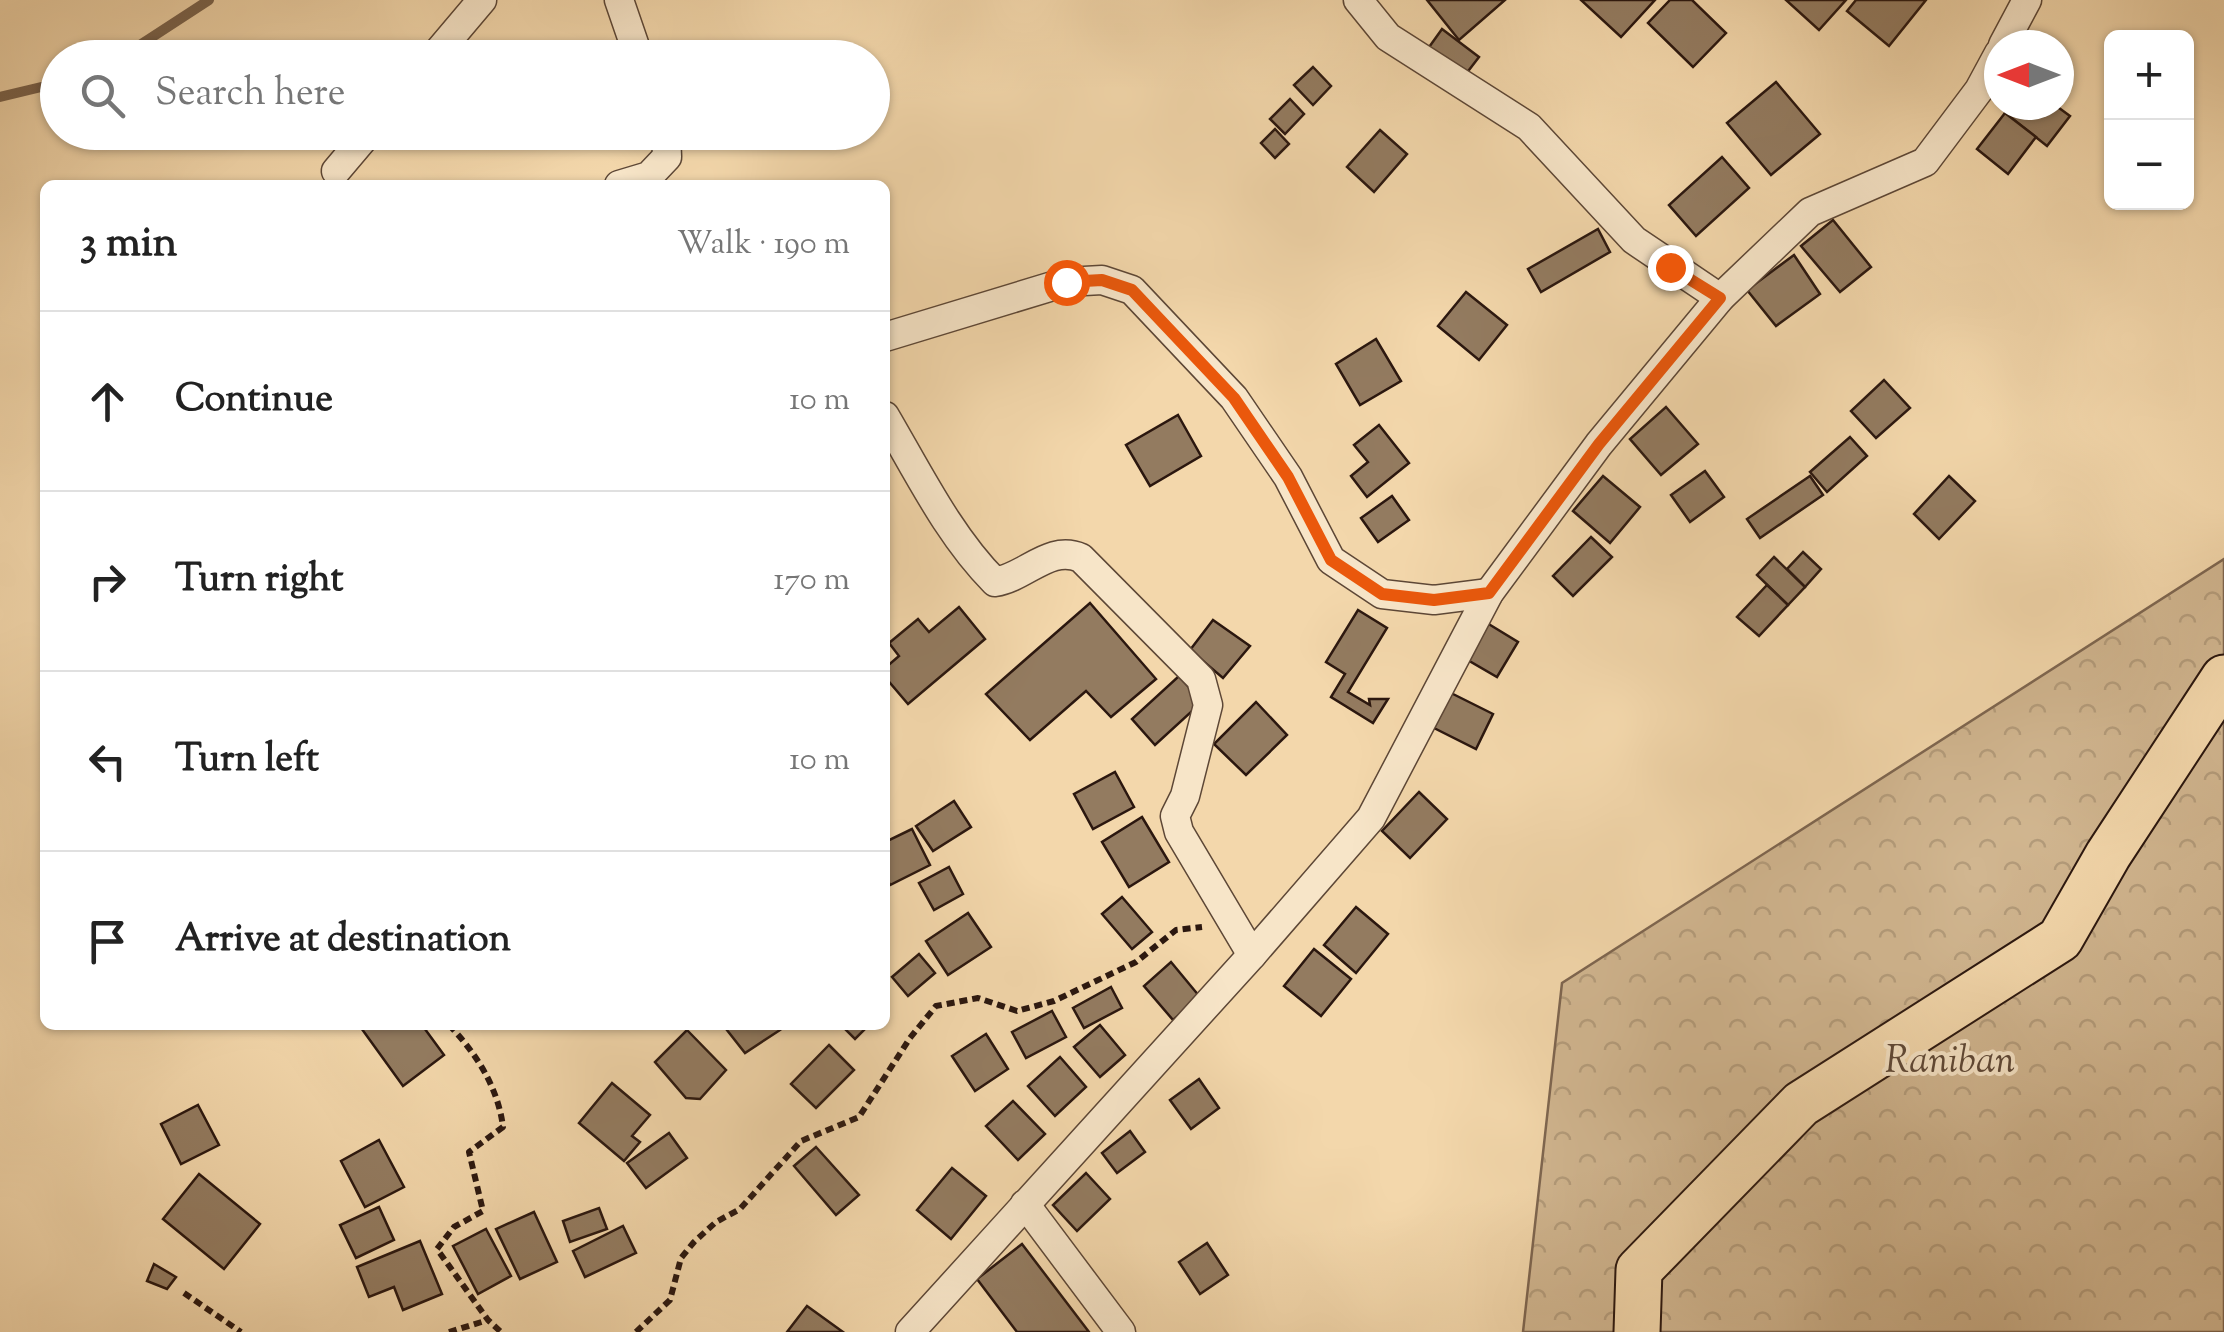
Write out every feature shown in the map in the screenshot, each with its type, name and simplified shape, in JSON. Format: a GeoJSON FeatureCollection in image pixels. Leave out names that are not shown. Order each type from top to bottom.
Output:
{"type":"FeatureCollection","features":[{"type":"Feature","properties":{"kind":"main road"},"geometry":{"type":"LineString","coordinates":[[1636,1332],[1639,1270],[1801,1104],[2060,939],[2108,855],[2224,678]]}},
{"type":"Feature","properties":{"kind":"street"},"geometry":{"type":"LineString","coordinates":[[448,40],[482,0]]}},
{"type":"Feature","properties":{"kind":"street"},"geometry":{"type":"LineString","coordinates":[[620,0],[634,40]]}},
{"type":"Feature","properties":{"kind":"street"},"geometry":{"type":"LineString","coordinates":[[1358,0],[1388,37],[1529,127],[1634,240],[1720,298]]}},
{"type":"Feature","properties":{"kind":"street"},"geometry":{"type":"LineString","coordinates":[[2011,30],[2027,0]]}},
{"type":"Feature","properties":{"kind":"street"},"geometry":{"type":"LineString","coordinates":[[910,1332],[1371,818],[1489,593],[1599,444],[1720,298],[1810,212],[1925,162],[1984,82]]}},
{"type":"Feature","properties":{"kind":"street"},"geometry":{"type":"LineString","coordinates":[[336,171],[354,150]]}},
{"type":"Feature","properties":{"kind":"street"},"geometry":{"type":"LineString","coordinates":[[635,180],[648,176],[667,157],[667,150]]}},
{"type":"Feature","properties":{"kind":"street"},"geometry":{"type":"LineString","coordinates":[[890,335],[1066,282],[1102,280],[1132,290],[1234,398],[1288,477],[1331,560],[1382,594],[1434,600],[1489,593]]}},
{"type":"Feature","properties":{"kind":"street"},"geometry":{"type":"LineString","coordinates":[[890,424],[946,519],[995,582],[1012,579],[1050,556],[1068,552],[1081,558],[1202,679],[1208,705],[1185,796],[1175,816],[1179,832],[1252,955]]}},
{"type":"Feature","properties":{"kind":"street"},"geometry":{"type":"LineString","coordinates":[[1025,1204],[1121,1332]]}},
{"type":"Feature","properties":{"kind":"path"},"geometry":{"type":"LineString","coordinates":[[636,1332],[670,1300],[682,1258],[694,1242],[748,1201],[801,1142],[860,1117],[910,1038],[936,1006],[978,998],[1017,1011],[1054,1001],[1136,962],[1176,930],[1233,924]]}},
{"type":"Feature","properties":{"kind":"path"},"geometry":{"type":"LineString","coordinates":[[454,1030],[471,1047],[500,1104],[504,1127],[469,1152],[483,1211],[454,1226],[437,1249],[501,1332]]}},
{"type":"Feature","properties":{"kind":"path"},"geometry":{"type":"LineString","coordinates":[[184,1293],[242,1332]]}},
{"type":"Feature","properties":{"kind":"path"},"geometry":{"type":"LineString","coordinates":[[448,1332],[488,1320]]}},
{"type":"Feature","properties":{"kind":"green space","name":"Raniban"},"geometry":{"type":"Polygon","coordinates":[[[2224,559],[2224,1332],[1523,1332],[1562,983],[2224,559]]]}},
{"type":"Feature","properties":{"kind":"building"},"geometry":{"type":"Polygon","coordinates":[[[1427,0],[1505,0],[1459,40],[1427,0]]]}},
{"type":"Feature","properties":{"kind":"building"},"geometry":{"type":"Polygon","coordinates":[[[1581,0],[1655,0],[1621,37],[1581,0]]]}},
{"type":"Feature","properties":{"kind":"building"},"geometry":{"type":"Polygon","coordinates":[[[1670,0],[1692,0],[1726,33],[1693,67],[1648,23],[1670,0]]]}},
{"type":"Feature","properties":{"kind":"building"},"geometry":{"type":"Polygon","coordinates":[[[1786,0],[1846,0],[1819,30],[1786,0]]]}},
{"type":"Feature","properties":{"kind":"building"},"geometry":{"type":"Polygon","coordinates":[[[1856,0],[1926,0],[1889,46],[1847,11],[1856,0]]]}},
{"type":"Feature","properties":{"kind":"building"},"geometry":{"type":"Polygon","coordinates":[[[1442,29],[1479,57],[1459,83],[1422,57],[1442,29]]]}},
{"type":"Feature","properties":{"kind":"building"},"geometry":{"type":"Polygon","coordinates":[[[1313,67],[1331,86],[1313,105],[1294,85],[1313,67]]]}},
{"type":"Feature","properties":{"kind":"building"},"geometry":{"type":"Polygon","coordinates":[[[1776,82],[1820,134],[1771,175],[1727,123],[1776,82]]]}},
{"type":"Feature","properties":{"kind":"building"},"geometry":{"type":"Polygon","coordinates":[[[1290,99],[1304,114],[1285,134],[1270,119],[1290,99]]]}},
{"type":"Feature","properties":{"kind":"building"},"geometry":{"type":"Polygon","coordinates":[[[2000,120],[2014,120],[2036,137],[2008,174],[1977,149],[2000,120]]]}},
{"type":"Feature","properties":{"kind":"building"},"geometry":{"type":"Polygon","coordinates":[[[2014,120],[2067,120],[2047,146],[2014,120]]]}},
{"type":"Feature","properties":{"kind":"building"},"geometry":{"type":"Polygon","coordinates":[[[1275,129],[1289,144],[1275,158],[1261,143],[1275,129]]]}},
{"type":"Feature","properties":{"kind":"building"},"geometry":{"type":"Polygon","coordinates":[[[1380,130],[1407,154],[1374,192],[1347,167],[1380,130]]]}},
{"type":"Feature","properties":{"kind":"building"},"geometry":{"type":"Polygon","coordinates":[[[1722,157],[1749,188],[1696,236],[1669,205],[1722,157]]]}},
{"type":"Feature","properties":{"kind":"building"},"geometry":{"type":"Polygon","coordinates":[[[1833,220],[1871,267],[1840,292],[1801,246],[1833,220]]]}},
{"type":"Feature","properties":{"kind":"building"},"geometry":{"type":"Polygon","coordinates":[[[1598,229],[1610,252],[1541,292],[1528,269],[1598,229]]]}},
{"type":"Feature","properties":{"kind":"building"},"geometry":{"type":"Polygon","coordinates":[[[1794,255],[1820,294],[1776,326],[1747,290],[1794,255]]]}},
{"type":"Feature","properties":{"kind":"building"},"geometry":{"type":"Polygon","coordinates":[[[1466,292],[1507,325],[1479,360],[1438,326],[1466,292]]]}},
{"type":"Feature","properties":{"kind":"building"},"geometry":{"type":"Polygon","coordinates":[[[1376,339],[1401,381],[1360,405],[1336,364],[1376,339]]]}},
{"type":"Feature","properties":{"kind":"building"},"geometry":{"type":"Polygon","coordinates":[[[1884,380],[1910,408],[1876,438],[1851,411],[1884,380]]]}},
{"type":"Feature","properties":{"kind":"building"},"geometry":{"type":"Polygon","coordinates":[[[1666,407],[1698,444],[1661,475],[1630,439],[1666,407]]]}},
{"type":"Feature","properties":{"kind":"building"},"geometry":{"type":"Polygon","coordinates":[[[1178,415],[1201,456],[1150,486],[1126,445],[1178,415]]]}},
{"type":"Feature","properties":{"kind":"building"},"geometry":{"type":"Polygon","coordinates":[[[1379,425],[1409,463],[1367,497],[1351,476],[1368,462],[1354,445],[1379,425]]]}},
{"type":"Feature","properties":{"kind":"building"},"geometry":{"type":"Polygon","coordinates":[[[1850,437],[1867,456],[1827,492],[1810,472],[1850,437]]]}},
{"type":"Feature","properties":{"kind":"building"},"geometry":{"type":"Polygon","coordinates":[[[1705,471],[1724,497],[1690,522],[1671,495],[1705,471]]]}},
{"type":"Feature","properties":{"kind":"building"},"geometry":{"type":"Polygon","coordinates":[[[1603,476],[1640,507],[1610,543],[1573,511],[1603,476]]]}},
{"type":"Feature","properties":{"kind":"building"},"geometry":{"type":"Polygon","coordinates":[[[1810,476],[1823,495],[1760,538],[1747,519],[1810,476]]]}},
{"type":"Feature","properties":{"kind":"building"},"geometry":{"type":"Polygon","coordinates":[[[1949,476],[1975,501],[1939,539],[1914,514],[1949,476]]]}},
{"type":"Feature","properties":{"kind":"building"},"geometry":{"type":"Polygon","coordinates":[[[1392,496],[1409,520],[1378,542],[1361,518],[1392,496]]]}},
{"type":"Feature","properties":{"kind":"building"},"geometry":{"type":"Polygon","coordinates":[[[1591,537],[1612,557],[1573,596],[1553,576],[1591,537]]]}},
{"type":"Feature","properties":{"kind":"building"},"geometry":{"type":"Polygon","coordinates":[[[1803,552],[1821,569],[1805,587],[1787,569],[1803,552]]]}},
{"type":"Feature","properties":{"kind":"building"},"geometry":{"type":"Polygon","coordinates":[[[1774,557],[1805,587],[1788,605],[1757,575],[1774,557]]]}},
{"type":"Feature","properties":{"kind":"building"},"geometry":{"type":"Polygon","coordinates":[[[1767,585],[1788,605],[1759,636],[1737,617],[1767,585]]]}},
{"type":"Feature","properties":{"kind":"building"},"geometry":{"type":"Polygon","coordinates":[[[1090,603],[1156,679],[1111,717],[1086,691],[1030,740],[986,694],[1090,603]]]}},
{"type":"Feature","properties":{"kind":"building"},"geometry":{"type":"Polygon","coordinates":[[[959,607],[985,639],[908,704],[890,683],[890,664],[899,656],[890,642],[918,619],[929,632],[959,607]]]}},
{"type":"Feature","properties":{"kind":"building"},"geometry":{"type":"Polygon","coordinates":[[[1358,610],[1387,628],[1348,692],[1370,705],[1369,699],[1388,699],[1373,723],[1331,697],[1345,674],[1326,662],[1358,610]]]}},
{"type":"Feature","properties":{"kind":"building"},"geometry":{"type":"Polygon","coordinates":[[[1213,620],[1250,646],[1223,678],[1190,650],[1213,620]]]}},
{"type":"Feature","properties":{"kind":"building"},"geometry":{"type":"Polygon","coordinates":[[[1487,623],[1518,642],[1497,677],[1466,659],[1487,623]]]}},
{"type":"Feature","properties":{"kind":"building"},"geometry":{"type":"Polygon","coordinates":[[[1179,676],[1202,702],[1155,745],[1132,719],[1179,676]]]}},
{"type":"Feature","properties":{"kind":"building"},"geometry":{"type":"Polygon","coordinates":[[[1451,693],[1493,714],[1476,749],[1434,728],[1451,693]]]}},
{"type":"Feature","properties":{"kind":"building"},"geometry":{"type":"Polygon","coordinates":[[[1256,702],[1287,735],[1246,775],[1214,744],[1256,702]]]}},
{"type":"Feature","properties":{"kind":"building"},"geometry":{"type":"Polygon","coordinates":[[[1115,772],[1134,807],[1093,829],[1074,794],[1115,772]]]}},
{"type":"Feature","properties":{"kind":"building"},"geometry":{"type":"Polygon","coordinates":[[[1419,792],[1447,819],[1410,858],[1382,831],[1419,792]]]}},
{"type":"Feature","properties":{"kind":"building"},"geometry":{"type":"Polygon","coordinates":[[[954,801],[971,827],[933,851],[916,826],[954,801]]]}},
{"type":"Feature","properties":{"kind":"building"},"geometry":{"type":"Polygon","coordinates":[[[1142,817],[1169,862],[1129,887],[1102,842],[1142,817]]]}},
{"type":"Feature","properties":{"kind":"building"},"geometry":{"type":"Polygon","coordinates":[[[912,829],[930,865],[890,885],[890,840],[912,829]]]}},
{"type":"Feature","properties":{"kind":"building"},"geometry":{"type":"Polygon","coordinates":[[[949,867],[963,894],[934,910],[919,883],[949,867]]]}},
{"type":"Feature","properties":{"kind":"building"},"geometry":{"type":"Polygon","coordinates":[[[1122,897],[1152,932],[1132,949],[1102,914],[1122,897]]]}},
{"type":"Feature","properties":{"kind":"building"},"geometry":{"type":"Polygon","coordinates":[[[1356,907],[1388,934],[1356,973],[1324,945],[1356,907]]]}},
{"type":"Feature","properties":{"kind":"building"},"geometry":{"type":"Polygon","coordinates":[[[968,913],[991,947],[948,975],[926,941],[968,913]]]}},
{"type":"Feature","properties":{"kind":"building"},"geometry":{"type":"Polygon","coordinates":[[[1314,949],[1351,979],[1321,1016],[1284,986],[1314,949]]]}},
{"type":"Feature","properties":{"kind":"building"},"geometry":{"type":"Polygon","coordinates":[[[919,954],[935,973],[908,996],[892,977],[919,954]]]}},
{"type":"Feature","properties":{"kind":"building"},"geometry":{"type":"Polygon","coordinates":[[[1171,962],[1200,997],[1173,1020],[1144,986],[1171,962]]]}},
{"type":"Feature","properties":{"kind":"building"},"geometry":{"type":"Polygon","coordinates":[[[1111,987],[1122,1008],[1084,1028],[1073,1008],[1111,987]]]}},
{"type":"Feature","properties":{"kind":"building"},"geometry":{"type":"Polygon","coordinates":[[[1052,1011],[1066,1037],[1026,1058],[1012,1032],[1052,1011]]]}},
{"type":"Feature","properties":{"kind":"building"},"geometry":{"type":"Polygon","coordinates":[[[1100,1025],[1125,1055],[1100,1077],[1074,1047],[1100,1025]]]}},
{"type":"Feature","properties":{"kind":"building"},"geometry":{"type":"Polygon","coordinates":[[[363,1030],[426,1030],[444,1055],[403,1086],[363,1030]]]}},
{"type":"Feature","properties":{"kind":"building"},"geometry":{"type":"Polygon","coordinates":[[[687,1030],[726,1070],[700,1099],[686,1098],[655,1062],[687,1030]]]}},
{"type":"Feature","properties":{"kind":"building"},"geometry":{"type":"Polygon","coordinates":[[[727,1030],[780,1030],[745,1053],[727,1030]]]}},
{"type":"Feature","properties":{"kind":"building"},"geometry":{"type":"Polygon","coordinates":[[[846,1030],[864,1030],[855,1039],[846,1030]]]}},
{"type":"Feature","properties":{"kind":"building"},"geometry":{"type":"Polygon","coordinates":[[[986,1034],[1008,1069],[975,1091],[952,1056],[986,1034]]]}},
{"type":"Feature","properties":{"kind":"building"},"geometry":{"type":"Polygon","coordinates":[[[829,1045],[854,1070],[816,1108],[791,1084],[829,1045]]]}},
{"type":"Feature","properties":{"kind":"building"},"geometry":{"type":"Polygon","coordinates":[[[1060,1057],[1086,1087],[1055,1116],[1028,1086],[1060,1057]]]}},
{"type":"Feature","properties":{"kind":"building"},"geometry":{"type":"Polygon","coordinates":[[[1199,1079],[1219,1108],[1191,1129],[1170,1100],[1199,1079]]]}},
{"type":"Feature","properties":{"kind":"building"},"geometry":{"type":"Polygon","coordinates":[[[612,1083],[650,1115],[632,1136],[640,1142],[624,1161],[579,1123],[612,1083]]]}},
{"type":"Feature","properties":{"kind":"building"},"geometry":{"type":"Polygon","coordinates":[[[1013,1101],[1045,1134],[1018,1160],[986,1126],[1013,1101]]]}},
{"type":"Feature","properties":{"kind":"building"},"geometry":{"type":"Polygon","coordinates":[[[198,1105],[219,1145],[181,1164],[161,1124],[198,1105]]]}},
{"type":"Feature","properties":{"kind":"building"},"geometry":{"type":"Polygon","coordinates":[[[1130,1131],[1145,1152],[1117,1173],[1102,1153],[1130,1131]]]}},
{"type":"Feature","properties":{"kind":"building"},"geometry":{"type":"Polygon","coordinates":[[[669,1133],[687,1158],[646,1188],[627,1163],[669,1133]]]}},
{"type":"Feature","properties":{"kind":"building"},"geometry":{"type":"Polygon","coordinates":[[[379,1140],[404,1187],[365,1207],[341,1161],[379,1140]]]}},
{"type":"Feature","properties":{"kind":"building"},"geometry":{"type":"Polygon","coordinates":[[[816,1147],[859,1195],[836,1215],[794,1166],[816,1147]]]}},
{"type":"Feature","properties":{"kind":"building"},"geometry":{"type":"Polygon","coordinates":[[[952,1168],[986,1196],[951,1239],[917,1210],[952,1168]]]}},
{"type":"Feature","properties":{"kind":"building"},"geometry":{"type":"Polygon","coordinates":[[[1086,1173],[1110,1199],[1077,1231],[1053,1205],[1086,1173]]]}},
{"type":"Feature","properties":{"kind":"building"},"geometry":{"type":"Polygon","coordinates":[[[199,1174],[260,1224],[224,1269],[163,1219],[199,1174]]]}},
{"type":"Feature","properties":{"kind":"building"},"geometry":{"type":"Polygon","coordinates":[[[379,1207],[394,1240],[356,1258],[340,1225],[379,1207]]]}},
{"type":"Feature","properties":{"kind":"building"},"geometry":{"type":"Polygon","coordinates":[[[599,1208],[607,1229],[570,1242],[563,1221],[599,1208]]]}},
{"type":"Feature","properties":{"kind":"building"},"geometry":{"type":"Polygon","coordinates":[[[534,1212],[557,1262],[520,1279],[496,1229],[534,1212]]]}},
{"type":"Feature","properties":{"kind":"building"},"geometry":{"type":"Polygon","coordinates":[[[623,1226],[636,1253],[585,1277],[573,1251],[623,1226]]]}},
{"type":"Feature","properties":{"kind":"building"},"geometry":{"type":"Polygon","coordinates":[[[486,1229],[511,1276],[478,1294],[453,1246],[486,1229]]]}},
{"type":"Feature","properties":{"kind":"building"},"geometry":{"type":"Polygon","coordinates":[[[420,1241],[442,1294],[403,1310],[394,1287],[369,1297],[357,1267],[420,1241]]]}},
{"type":"Feature","properties":{"kind":"building"},"geometry":{"type":"Polygon","coordinates":[[[1207,1243],[1228,1275],[1200,1294],[1179,1262],[1207,1243]]]}},
{"type":"Feature","properties":{"kind":"building"},"geometry":{"type":"Polygon","coordinates":[[[1022,1244],[1089,1332],[1017,1332],[977,1279],[1022,1244]]]}},
{"type":"Feature","properties":{"kind":"building"},"geometry":{"type":"Polygon","coordinates":[[[154,1264],[176,1277],[167,1289],[147,1281],[154,1264]]]}},
{"type":"Feature","properties":{"kind":"building"},"geometry":{"type":"Polygon","coordinates":[[[807,1306],[843,1332],[787,1332],[807,1306]]]}},
{"type":"Feature","properties":{"kind":"waterway"},"geometry":{"type":"LineString","coordinates":[[148,40],[209,0]]}},
{"type":"Feature","properties":{"kind":"waterway"},"geometry":{"type":"LineString","coordinates":[[0,97],[40,87]]}},
{"type":"Feature","properties":{"kind":"route"},"geometry":{"type":"LineString","coordinates":[[1066,282],[1102,280],[1132,290],[1234,398],[1288,477],[1331,560],[1382,594],[1434,600],[1489,593],[1599,444],[1720,298],[1670,267]]}}]}
